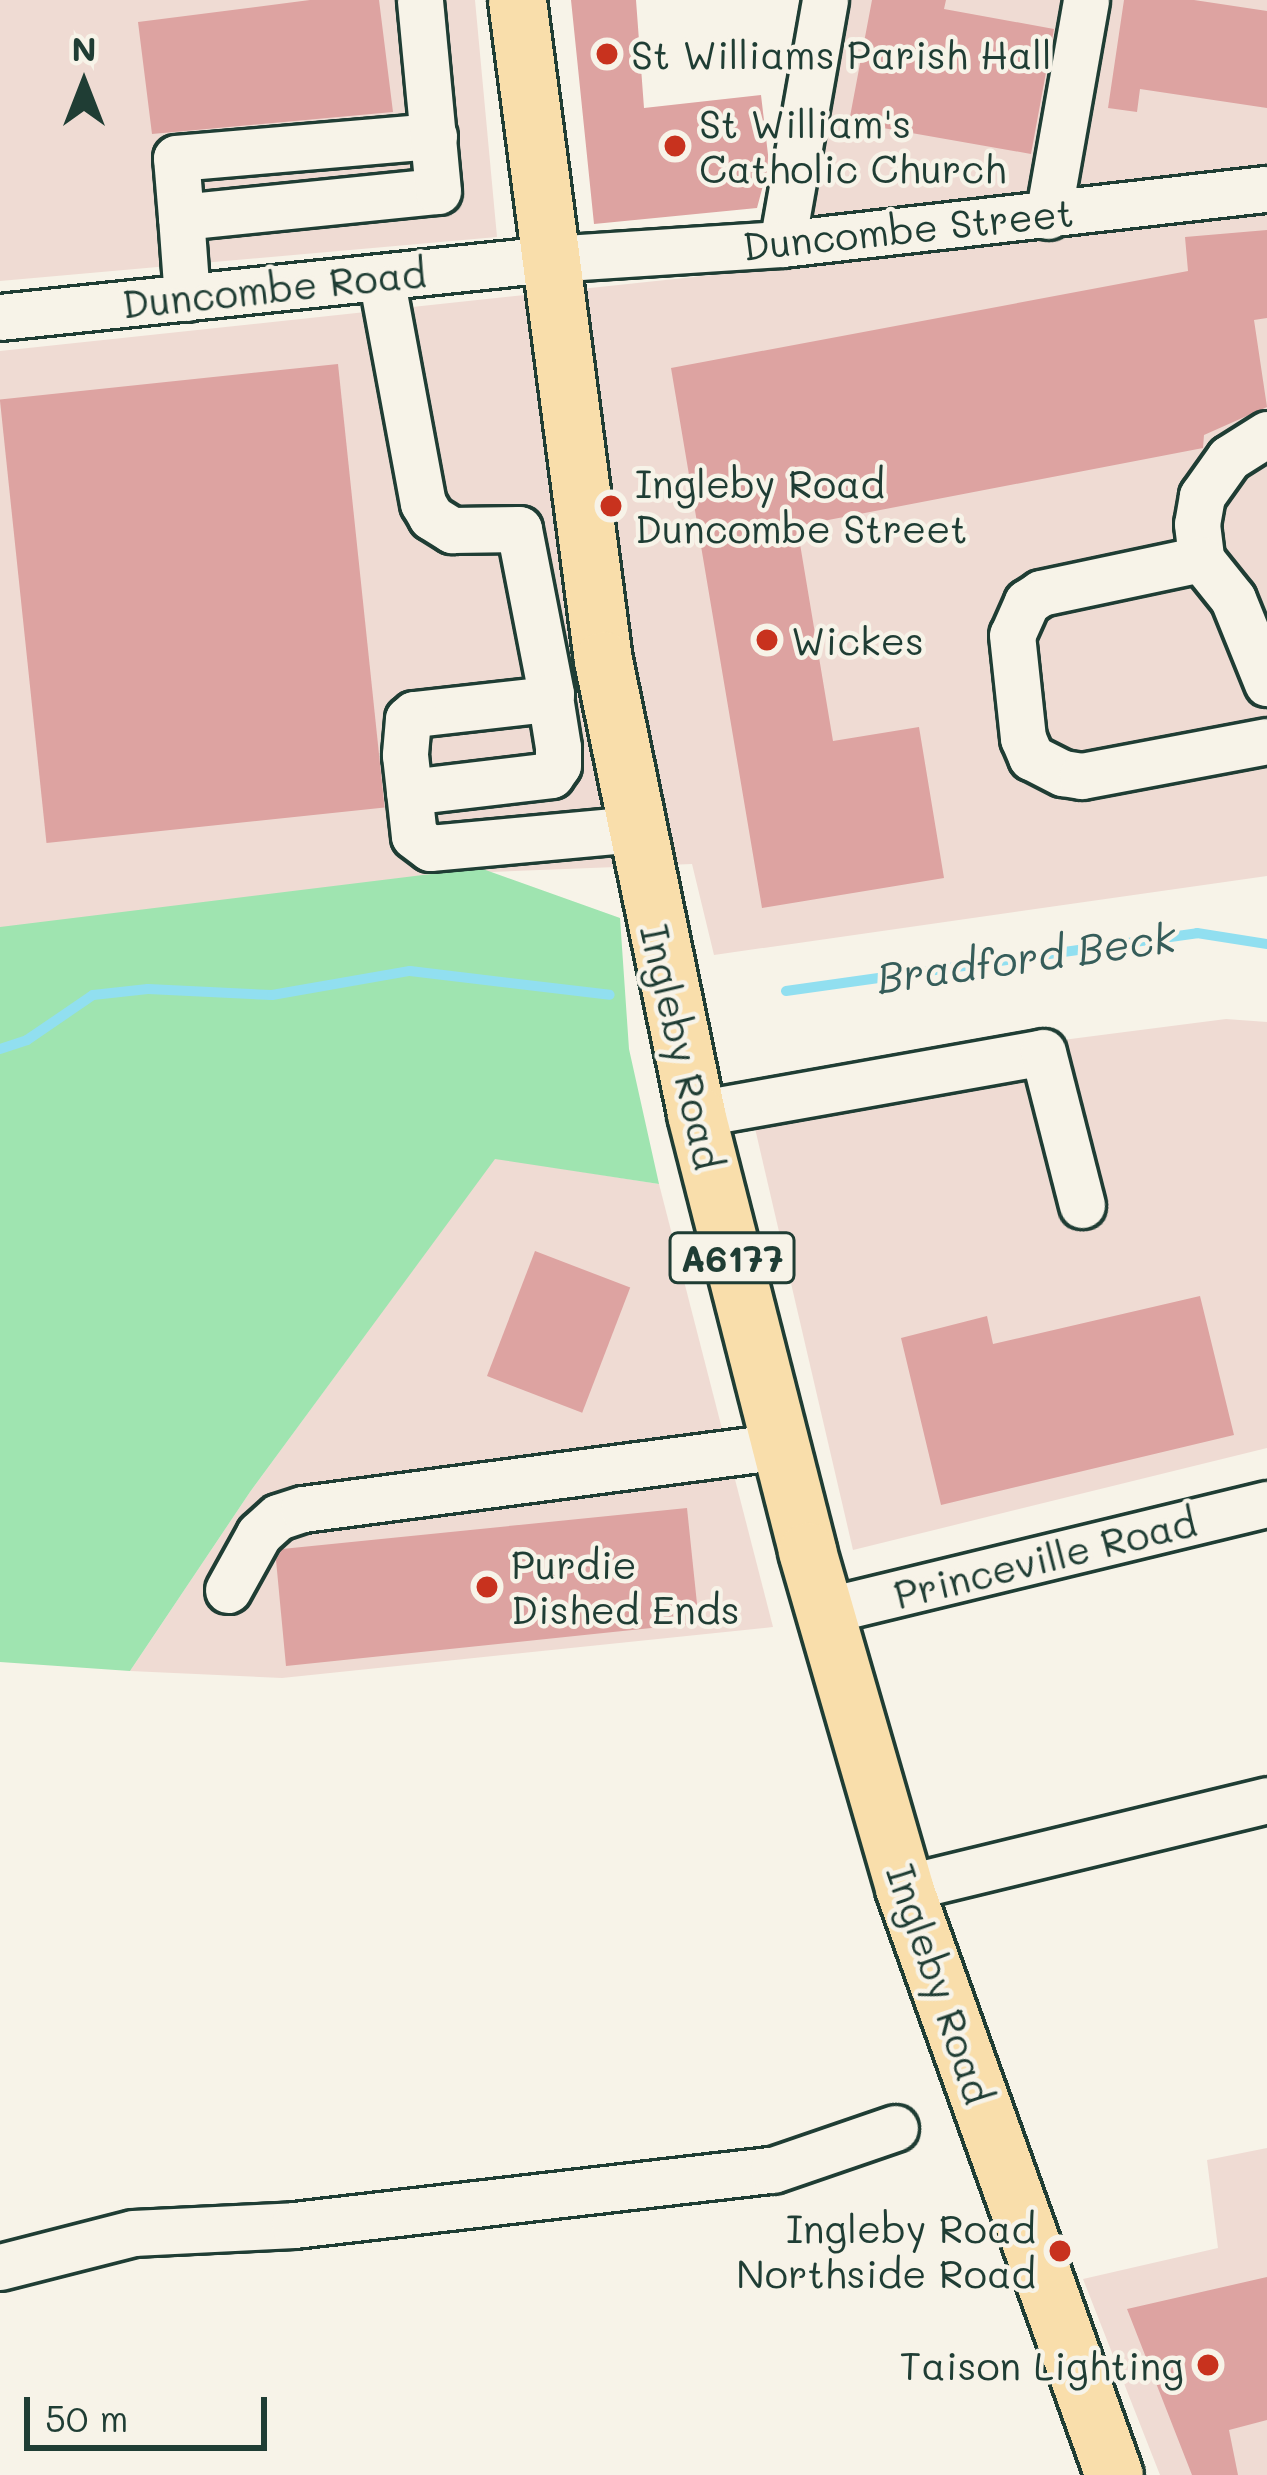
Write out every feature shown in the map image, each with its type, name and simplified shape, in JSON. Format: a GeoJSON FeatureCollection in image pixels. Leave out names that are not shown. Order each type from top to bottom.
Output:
{"type":"FeatureCollection","features":[{"type":"Feature","properties":{"kind":"main road","name":"Ingleby Road"},"geometry":{"type":"LineString","coordinates":[[517,0],[603,660],[696,1114],[779,1446],[904,1888],[1114,2475]]}},
{"type":"Feature","properties":{"kind":"street"},"geometry":{"type":"LineString","coordinates":[[187,298],[181,218],[438,191],[420,0]]}},
{"type":"Feature","properties":{"kind":"street"},"geometry":{"type":"LineString","coordinates":[[782,244],[825,0]]}},
{"type":"Feature","properties":{"kind":"street"},"geometry":{"type":"LineString","coordinates":[[1048,216],[1087,0]]}},
{"type":"Feature","properties":{"kind":"street","name":"Duncombe Street"},"geometry":{"type":"LineString","coordinates":[[549,259],[782,244],[1267,189]]}},
{"type":"Feature","properties":{"kind":"street","name":"Duncombe Road"},"geometry":{"type":"LineString","coordinates":[[0,317],[549,259]]}},
{"type":"Feature","properties":{"kind":"street"},"geometry":{"type":"LineString","coordinates":[[381,277],[422,502],[430,517],[452,530],[519,529],[558,747],[558,765],[551,775],[409,792]]}},
{"type":"Feature","properties":{"kind":"street"},"geometry":{"type":"LineString","coordinates":[[1267,434],[1229,458],[1202,496],[1197,524],[1201,559],[1233,599],[1267,683]]}},
{"type":"Feature","properties":{"kind":"street"},"geometry":{"type":"LineString","coordinates":[[1201,559],[1059,586],[1027,602],[1012,634],[1023,738],[1031,757],[1082,776],[1267,741]]}},
{"type":"Feature","properties":{"kind":"street"},"geometry":{"type":"LineString","coordinates":[[550,697],[414,714],[406,734],[413,836],[430,848],[635,829]]}},
{"type":"Feature","properties":{"kind":"street"},"geometry":{"type":"LineString","coordinates":[[696,1114],[1043,1052],[1082,1204]]}},
{"type":"Feature","properties":{"kind":"street"},"geometry":{"type":"LineString","coordinates":[[228,1590],[260,1534],[278,1517],[303,1509],[779,1446]]}},
{"type":"Feature","properties":{"kind":"street","name":"Princeville Road"},"geometry":{"type":"LineString","coordinates":[[824,1611],[1267,1504]]}},
{"type":"Feature","properties":{"kind":"street"},"geometry":{"type":"LineString","coordinates":[[904,1888],[1267,1800]]}},
{"type":"Feature","properties":{"kind":"street"},"geometry":{"type":"LineString","coordinates":[[0,2267],[133,2234],[294,2225],[773,2170],[895,2128]]}},
{"type":"Feature","properties":{"kind":"shaded area"},"geometry":{"type":"Polygon","coordinates":[[[0,0],[475,0],[497,237],[0,281],[0,0]]]}},
{"type":"Feature","properties":{"kind":"shaded area"},"geometry":{"type":"Polygon","coordinates":[[[850,0],[1267,0],[1267,876],[714,955],[692,864],[491,872],[0,937],[0,351],[796,266],[850,0]]]}},
{"type":"Feature","properties":{"kind":"shaded area"},"geometry":{"type":"Polygon","coordinates":[[[1226,1019],[1267,1022],[1267,1448],[853,1550],[744,1081],[1226,1019]]]}},
{"type":"Feature","properties":{"kind":"shaded area"},"geometry":{"type":"Polygon","coordinates":[[[495,1158],[659,1184],[773,1627],[282,1678],[130,1671],[250,1492],[495,1158]]]}},
{"type":"Feature","properties":{"kind":"shaded area"},"geometry":{"type":"Polygon","coordinates":[[[1267,2148],[1267,2475],[1160,2475],[1083,2279],[1218,2248],[1207,2160],[1267,2148]]]}},
{"type":"Feature","properties":{"kind":"green space"},"geometry":{"type":"Polygon","coordinates":[[[480,868],[620,918],[629,1049],[659,1184],[495,1159],[250,1492],[130,1671],[0,1662],[0,927],[480,868]]]}},
{"type":"Feature","properties":{"kind":"building"},"geometry":{"type":"Polygon","coordinates":[[[310,0],[379,0],[393,112],[152,134],[138,22],[310,0]]]}},
{"type":"Feature","properties":{"kind":"building","name":"St William's Catholic Church"},"geometry":{"type":"Polygon","coordinates":[[[571,0],[636,0],[644,108],[761,95],[769,163],[757,208],[594,224],[571,0]]]}},
{"type":"Feature","properties":{"kind":"building"},"geometry":{"type":"Polygon","coordinates":[[[872,0],[946,0],[944,9],[1054,29],[1031,154],[849,122],[872,0]]]}},
{"type":"Feature","properties":{"kind":"building"},"geometry":{"type":"Polygon","coordinates":[[[1124,0],[1194,0],[1267,11],[1267,108],[1140,89],[1137,112],[1108,108],[1124,0]]]}},
{"type":"Feature","properties":{"kind":"building"},"geometry":{"type":"Polygon","coordinates":[[[1267,230],[1267,318],[1254,320],[1267,407],[1204,435],[1203,448],[797,526],[833,741],[919,727],[944,878],[762,908],[671,368],[1188,271],[1185,237],[1267,230]]]}},
{"type":"Feature","properties":{"kind":"building"},"geometry":{"type":"Polygon","coordinates":[[[338,364],[385,808],[46,843],[0,400],[338,364]]]}},
{"type":"Feature","properties":{"kind":"building"},"geometry":{"type":"Polygon","coordinates":[[[535,1251],[630,1288],[582,1413],[487,1376],[535,1251]]]}},
{"type":"Feature","properties":{"kind":"building"},"geometry":{"type":"Polygon","coordinates":[[[1200,1296],[1234,1435],[941,1505],[901,1338],[987,1316],[993,1344],[1200,1296]]]}},
{"type":"Feature","properties":{"kind":"building","name":"Purdie Dished Ends"},"geometry":{"type":"Polygon","coordinates":[[[687,1508],[699,1623],[286,1666],[276,1560],[282,1549],[687,1508]]]}},
{"type":"Feature","properties":{"kind":"building","name":"Taison Lighting"},"geometry":{"type":"Polygon","coordinates":[[[1267,2277],[1267,2420],[1229,2430],[1238,2475],[1192,2475],[1127,2309],[1267,2277]]]}},
{"type":"Feature","properties":{"kind":"waterway","name":"Bradford Beck"},"geometry":{"type":"LineString","coordinates":[[786,991],[1197,933],[1267,944]]}},
{"type":"Feature","properties":{"kind":"waterway","name":"Bradford Beck"},"geometry":{"type":"LineString","coordinates":[[0,1049],[27,1040],[93,995],[148,989],[272,995],[410,971],[610,995]]}},
{"type":"Feature","properties":{"kind":"place","name":"St Williams Parish Hall"},"geometry":{"type":"Point","coordinates":[607,54]}},
{"type":"Feature","properties":{"kind":"place","name":"St William's Catholic Church"},"geometry":{"type":"Point","coordinates":[675,146]}},
{"type":"Feature","properties":{"kind":"place","name":"Ingleby Road Duncombe Street"},"geometry":{"type":"Point","coordinates":[611,506]}},
{"type":"Feature","properties":{"kind":"place","name":"Wickes"},"geometry":{"type":"Point","coordinates":[767,640]}},
{"type":"Feature","properties":{"kind":"place","name":"Purdie Dished Ends"},"geometry":{"type":"Point","coordinates":[487,1587]}},
{"type":"Feature","properties":{"kind":"place","name":"Ingleby Road Northside Road"},"geometry":{"type":"Point","coordinates":[1060,2251]}},
{"type":"Feature","properties":{"kind":"place","name":"Taison Lighting"},"geometry":{"type":"Point","coordinates":[1208,2365]}}]}
